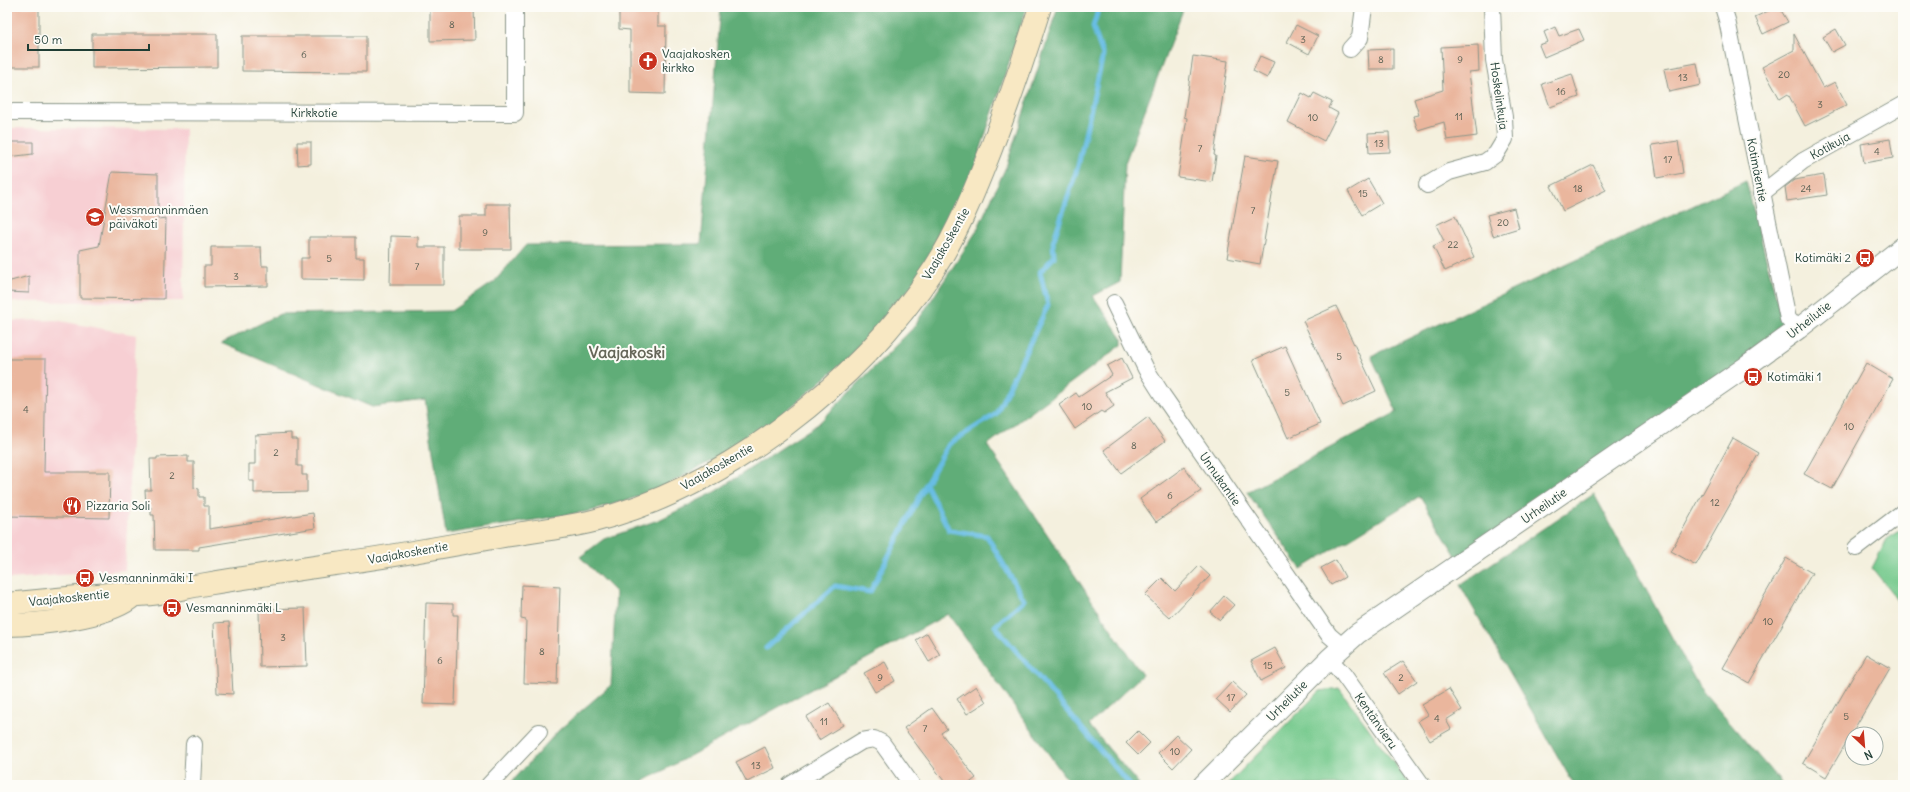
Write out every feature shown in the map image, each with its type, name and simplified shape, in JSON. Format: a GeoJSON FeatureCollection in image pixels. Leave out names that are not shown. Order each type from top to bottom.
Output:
{"type":"FeatureCollection","features":[{"type":"Feature","properties":{"kind":"main road","name":"Vaajakoskentie"},"geometry":{"type":"LineString","coordinates":[[7,604],[118,593],[131,597],[593,521],[656,500],[702,479],[760,444],[811,404],[853,366],[898,318],[935,267],[971,202],[1002,120],[1040,7]]}},
{"type":"Feature","properties":{"kind":"main road","name":"Vaajakoskentie"},"geometry":{"type":"LineString","coordinates":[[7,625],[72,618],[120,606],[131,597]]}},
{"type":"Feature","properties":{"kind":"street","name":"Kirkkotie"},"geometry":{"type":"LineString","coordinates":[[7,112],[515,114],[515,7]]}},
{"type":"Feature","properties":{"kind":"street"},"geometry":{"type":"LineString","coordinates":[[1350,49],[1360,38],[1364,7]]}},
{"type":"Feature","properties":{"kind":"street","name":"Hoskelinkuja"},"geometry":{"type":"LineString","coordinates":[[1427,185],[1449,172],[1485,162],[1496,154],[1505,139],[1504,117],[1494,60],[1492,7]]}},
{"type":"Feature","properties":{"kind":"street","name":"Kotimäentie"},"geometry":{"type":"LineString","coordinates":[[1723,7],[1727,20],[1761,194],[1788,319],[1798,329]]}},
{"type":"Feature","properties":{"kind":"street","name":"Kotikuja"},"geometry":{"type":"LineString","coordinates":[[1761,194],[1803,161],[1903,105]]}},
{"type":"Feature","properties":{"kind":"street","name":"Urheilutie"},"geometry":{"type":"LineString","coordinates":[[1203,785],[1335,652],[1747,366],[1798,329],[1903,247]]}},
{"type":"Feature","properties":{"kind":"street","name":"Unnukantie"},"geometry":{"type":"LineString","coordinates":[[1114,303],[1146,369],[1163,396],[1329,635],[1335,652]]}},
{"type":"Feature","properties":{"kind":"street"},"geometry":{"type":"LineString","coordinates":[[1856,548],[1903,512]]}},
{"type":"Feature","properties":{"kind":"street","name":"Kentänvieru"},"geometry":{"type":"LineString","coordinates":[[1335,652],[1343,674],[1422,785]]}},
{"type":"Feature","properties":{"kind":"street"},"geometry":{"type":"LineString","coordinates":[[489,785],[538,732]]}},
{"type":"Feature","properties":{"kind":"street"},"geometry":{"type":"LineString","coordinates":[[790,785],[862,741],[874,739],[882,743],[912,785]]}},
{"type":"Feature","properties":{"kind":"street"},"geometry":{"type":"LineString","coordinates":[[192,785],[194,744]]}},
{"type":"Feature","properties":{"kind":"shaded area","name":"Wessmanninmäen päiväkoti"},"geometry":{"type":"Polygon","coordinates":[[[12,128],[185,129],[183,301],[7,302],[7,133],[12,128]]]}},
{"type":"Feature","properties":{"kind":"shaded area"},"geometry":{"type":"Polygon","coordinates":[[[55,320],[136,335],[125,570],[7,579],[7,321],[55,320]]]}},
{"type":"Feature","properties":{"kind":"green space"},"geometry":{"type":"Polygon","coordinates":[[[721,7],[1027,7],[965,197],[930,261],[892,312],[848,359],[755,437],[654,492],[591,511],[446,534],[425,400],[372,407],[221,343],[280,314],[451,311],[494,282],[526,245],[701,244],[721,7]]]}},
{"type":"Feature","properties":{"kind":"green space"},"geometry":{"type":"Polygon","coordinates":[[[1058,7],[1184,7],[1125,163],[1120,282],[1093,296],[1122,338],[1122,345],[987,445],[1142,675],[1089,725],[1139,785],[1071,785],[948,614],[637,785],[509,785],[559,730],[611,685],[616,593],[580,557],[604,539],[661,519],[713,493],[818,424],[913,328],[976,232],[1006,167],[1058,7]]]}},
{"type":"Feature","properties":{"kind":"green space"},"geometry":{"type":"Polygon","coordinates":[[[1746,181],[1786,335],[1458,559],[1420,496],[1301,569],[1247,492],[1397,412],[1371,356],[1746,181]]]}},
{"type":"Feature","properties":{"kind":"green space"},"geometry":{"type":"Polygon","coordinates":[[[1594,494],[1699,687],[1783,785],[1574,785],[1460,585],[1594,494]]]}},
{"type":"Feature","properties":{"kind":"green space"},"geometry":{"type":"Polygon","coordinates":[[[1903,529],[1903,611],[1896,598],[1872,568],[1887,539],[1903,529]]]}},
{"type":"Feature","properties":{"kind":"green space"},"geometry":{"type":"Polygon","coordinates":[[[1339,688],[1410,785],[1227,785],[1320,691],[1339,688]]]}},
{"type":"Feature","properties":{"kind":"building"},"geometry":{"type":"Polygon","coordinates":[[[7,7],[39,7],[39,67],[7,67],[7,7]]]}},
{"type":"Feature","properties":{"kind":"building"},"geometry":{"type":"Polygon","coordinates":[[[430,7],[474,7],[475,40],[430,41],[430,7]]]}},
{"type":"Feature","properties":{"kind":"building","name":"Vaajakosken kirkko"},"geometry":{"type":"Polygon","coordinates":[[[619,7],[658,7],[658,26],[666,26],[665,94],[630,93],[630,30],[619,29],[619,7]]]}},
{"type":"Feature","properties":{"kind":"building"},"geometry":{"type":"Polygon","coordinates":[[[1779,7],[1788,22],[1763,34],[1755,17],[1779,7]]]}},
{"type":"Feature","properties":{"kind":"building"},"geometry":{"type":"Polygon","coordinates":[[[1296,25],[1318,36],[1309,54],[1287,42],[1296,25]]]}},
{"type":"Feature","properties":{"kind":"building"},"geometry":{"type":"Polygon","coordinates":[[[1555,27],[1559,36],[1579,29],[1584,40],[1544,57],[1539,45],[1548,42],[1544,32],[1555,27]]]}},
{"type":"Feature","properties":{"kind":"building"},"geometry":{"type":"Polygon","coordinates":[[[1836,29],[1845,45],[1832,52],[1823,37],[1836,29]]]}},
{"type":"Feature","properties":{"kind":"building"},"geometry":{"type":"Polygon","coordinates":[[[92,34],[217,34],[217,67],[92,68],[92,34]]]}},
{"type":"Feature","properties":{"kind":"building"},"geometry":{"type":"Polygon","coordinates":[[[1794,34],[1823,88],[1835,82],[1847,105],[1805,126],[1788,94],[1780,99],[1762,67],[1794,50],[1794,34]]]}},
{"type":"Feature","properties":{"kind":"building"},"geometry":{"type":"Polygon","coordinates":[[[242,36],[366,36],[366,72],[242,71],[242,36]]]}},
{"type":"Feature","properties":{"kind":"building"},"geometry":{"type":"Polygon","coordinates":[[[1478,45],[1479,71],[1469,72],[1477,136],[1447,140],[1444,122],[1418,130],[1413,116],[1419,115],[1414,99],[1443,90],[1441,47],[1478,45]]]}},
{"type":"Feature","properties":{"kind":"building"},"geometry":{"type":"Polygon","coordinates":[[[1393,49],[1393,69],[1369,69],[1368,50],[1393,49]]]}},
{"type":"Feature","properties":{"kind":"building"},"geometry":{"type":"Polygon","coordinates":[[[1193,56],[1228,61],[1214,155],[1216,156],[1212,182],[1178,177],[1187,118],[1184,117],[1193,56]]]}},
{"type":"Feature","properties":{"kind":"building"},"geometry":{"type":"Polygon","coordinates":[[[1260,56],[1274,62],[1267,78],[1253,71],[1260,56]]]}},
{"type":"Feature","properties":{"kind":"building"},"geometry":{"type":"Polygon","coordinates":[[[1697,63],[1701,85],[1669,92],[1664,69],[1697,63]]]}},
{"type":"Feature","properties":{"kind":"building"},"geometry":{"type":"Polygon","coordinates":[[[1572,74],[1579,97],[1550,107],[1542,84],[1572,74]]]}},
{"type":"Feature","properties":{"kind":"building"},"geometry":{"type":"Polygon","coordinates":[[[1302,93],[1311,98],[1314,93],[1332,102],[1329,108],[1338,113],[1324,141],[1288,122],[1302,93]]]}},
{"type":"Feature","properties":{"kind":"building"},"geometry":{"type":"Polygon","coordinates":[[[1389,132],[1390,152],[1369,153],[1368,133],[1389,132]]]}},
{"type":"Feature","properties":{"kind":"building"},"geometry":{"type":"Polygon","coordinates":[[[1890,139],[1893,158],[1864,163],[1861,144],[1890,139]]]}},
{"type":"Feature","properties":{"kind":"building"},"geometry":{"type":"Polygon","coordinates":[[[1678,141],[1683,173],[1657,178],[1652,145],[1678,141]]]}},
{"type":"Feature","properties":{"kind":"building"},"geometry":{"type":"Polygon","coordinates":[[[7,142],[33,142],[33,154],[8,157],[7,142]]]}},
{"type":"Feature","properties":{"kind":"building"},"geometry":{"type":"Polygon","coordinates":[[[297,142],[311,142],[311,164],[298,165],[297,142]]]}},
{"type":"Feature","properties":{"kind":"building"},"geometry":{"type":"Polygon","coordinates":[[[1245,156],[1278,161],[1260,264],[1227,258],[1245,156]]]}},
{"type":"Feature","properties":{"kind":"building"},"geometry":{"type":"Polygon","coordinates":[[[1593,165],[1606,190],[1563,211],[1551,186],[1593,165]]]}},
{"type":"Feature","properties":{"kind":"building"},"geometry":{"type":"Polygon","coordinates":[[[112,172],[158,174],[158,219],[166,218],[164,299],[80,298],[80,250],[99,246],[112,172]]]}},
{"type":"Feature","properties":{"kind":"building"},"geometry":{"type":"Polygon","coordinates":[[[1824,175],[1827,195],[1787,201],[1785,187],[1794,180],[1824,175]]]}},
{"type":"Feature","properties":{"kind":"building"},"geometry":{"type":"Polygon","coordinates":[[[1368,179],[1382,203],[1362,215],[1348,191],[1368,179]]]}},
{"type":"Feature","properties":{"kind":"building"},"geometry":{"type":"Polygon","coordinates":[[[486,204],[510,204],[511,249],[459,249],[459,216],[486,216],[486,204]]]}},
{"type":"Feature","properties":{"kind":"building"},"geometry":{"type":"Polygon","coordinates":[[[1514,208],[1519,228],[1493,236],[1487,215],[1514,208]]]}},
{"type":"Feature","properties":{"kind":"building"},"geometry":{"type":"Polygon","coordinates":[[[1455,216],[1474,257],[1445,271],[1433,246],[1444,241],[1436,225],[1455,216]]]}},
{"type":"Feature","properties":{"kind":"building"},"geometry":{"type":"Polygon","coordinates":[[[391,236],[418,237],[418,247],[444,247],[444,285],[390,285],[391,236]]]}},
{"type":"Feature","properties":{"kind":"building"},"geometry":{"type":"Polygon","coordinates":[[[309,237],[356,237],[356,258],[364,258],[364,280],[301,279],[301,258],[309,258],[309,237]]]}},
{"type":"Feature","properties":{"kind":"building"},"geometry":{"type":"Polygon","coordinates":[[[211,247],[261,247],[262,266],[268,266],[268,286],[204,287],[204,266],[211,266],[211,247]]]}},
{"type":"Feature","properties":{"kind":"building"},"geometry":{"type":"Polygon","coordinates":[[[29,276],[29,293],[7,292],[7,282],[29,276]]]}},
{"type":"Feature","properties":{"kind":"building"},"geometry":{"type":"Polygon","coordinates":[[[1336,306],[1376,391],[1343,406],[1303,321],[1336,306]]]}},
{"type":"Feature","properties":{"kind":"building"},"geometry":{"type":"Polygon","coordinates":[[[1285,346],[1320,424],[1288,438],[1253,360],[1285,346]]]}},
{"type":"Feature","properties":{"kind":"building"},"geometry":{"type":"Polygon","coordinates":[[[1122,358],[1132,378],[1105,392],[1114,406],[1104,413],[1101,411],[1075,429],[1059,405],[1076,393],[1079,397],[1112,375],[1107,366],[1122,358]]]}},
{"type":"Feature","properties":{"kind":"building"},"geometry":{"type":"Polygon","coordinates":[[[7,359],[46,359],[44,472],[110,472],[109,518],[7,516],[7,359]]]}},
{"type":"Feature","properties":{"kind":"building"},"geometry":{"type":"Polygon","coordinates":[[[1866,363],[1893,379],[1832,489],[1804,474],[1866,363]]]}},
{"type":"Feature","properties":{"kind":"building"},"geometry":{"type":"Polygon","coordinates":[[[1148,417],[1165,441],[1121,473],[1104,450],[1148,417]]]}},
{"type":"Feature","properties":{"kind":"building"},"geometry":{"type":"Polygon","coordinates":[[[291,433],[291,439],[297,439],[297,466],[302,466],[302,475],[307,475],[307,492],[254,493],[254,481],[249,481],[249,464],[255,464],[255,435],[291,433]]]}},
{"type":"Feature","properties":{"kind":"building"},"geometry":{"type":"Polygon","coordinates":[[[1733,438],[1759,453],[1696,565],[1671,551],[1733,438]]]}},
{"type":"Feature","properties":{"kind":"building"},"geometry":{"type":"Polygon","coordinates":[[[188,456],[188,462],[194,462],[194,488],[199,489],[199,497],[204,497],[204,506],[209,506],[209,529],[313,513],[315,528],[199,547],[199,550],[155,550],[154,515],[151,515],[151,507],[146,507],[145,490],[151,490],[150,459],[157,459],[157,457],[188,456]]]}},
{"type":"Feature","properties":{"kind":"building"},"geometry":{"type":"Polygon","coordinates":[[[1184,467],[1201,491],[1156,522],[1140,499],[1184,467]]]}},
{"type":"Feature","properties":{"kind":"building"},"geometry":{"type":"Polygon","coordinates":[[[1786,558],[1812,573],[1749,683],[1723,668],[1786,558]]]}},
{"type":"Feature","properties":{"kind":"building"},"geometry":{"type":"Polygon","coordinates":[[[1336,560],[1345,577],[1331,585],[1321,568],[1336,560]]]}},
{"type":"Feature","properties":{"kind":"building"},"geometry":{"type":"Polygon","coordinates":[[[1199,566],[1210,576],[1170,618],[1145,595],[1162,578],[1175,591],[1199,566]]]}},
{"type":"Feature","properties":{"kind":"building"},"geometry":{"type":"Polygon","coordinates":[[[522,585],[560,587],[557,684],[524,683],[526,620],[521,619],[522,585]]]}},
{"type":"Feature","properties":{"kind":"building"},"geometry":{"type":"Polygon","coordinates":[[[1224,596],[1234,605],[1220,620],[1210,612],[1224,596]]]}},
{"type":"Feature","properties":{"kind":"building"},"geometry":{"type":"Polygon","coordinates":[[[426,603],[453,604],[453,615],[458,615],[455,705],[423,704],[426,603]]]}},
{"type":"Feature","properties":{"kind":"building"},"geometry":{"type":"Polygon","coordinates":[[[305,608],[307,666],[260,667],[259,609],[305,608]]]}},
{"type":"Feature","properties":{"kind":"building"},"geometry":{"type":"Polygon","coordinates":[[[229,622],[233,694],[217,693],[214,623],[229,622]]]}},
{"type":"Feature","properties":{"kind":"building"},"geometry":{"type":"Polygon","coordinates":[[[927,633],[940,655],[929,662],[916,640],[927,633]]]}},
{"type":"Feature","properties":{"kind":"building"},"geometry":{"type":"Polygon","coordinates":[[[1275,648],[1286,668],[1261,681],[1251,661],[1275,648]]]}},
{"type":"Feature","properties":{"kind":"building"},"geometry":{"type":"Polygon","coordinates":[[[1866,654],[1890,668],[1856,726],[1844,726],[1844,746],[1826,777],[1803,763],[1866,654]]]}},
{"type":"Feature","properties":{"kind":"building"},"geometry":{"type":"Polygon","coordinates":[[[1403,661],[1417,681],[1398,694],[1384,673],[1403,661]]]}},
{"type":"Feature","properties":{"kind":"building"},"geometry":{"type":"Polygon","coordinates":[[[885,662],[895,681],[875,692],[864,673],[885,662]]]}},
{"type":"Feature","properties":{"kind":"building"},"geometry":{"type":"Polygon","coordinates":[[[1232,682],[1246,695],[1230,712],[1216,699],[1232,682]]]}},
{"type":"Feature","properties":{"kind":"building"},"geometry":{"type":"Polygon","coordinates":[[[976,686],[986,702],[967,714],[957,699],[976,686]]]}},
{"type":"Feature","properties":{"kind":"building"},"geometry":{"type":"Polygon","coordinates":[[[1449,689],[1462,710],[1446,720],[1451,729],[1430,741],[1418,721],[1428,715],[1422,705],[1449,689]]]}},
{"type":"Feature","properties":{"kind":"building"},"geometry":{"type":"Polygon","coordinates":[[[829,703],[843,725],[819,740],[806,717],[829,703]]]}},
{"type":"Feature","properties":{"kind":"building"},"geometry":{"type":"Polygon","coordinates":[[[932,708],[947,729],[941,733],[976,778],[967,785],[947,785],[904,728],[932,708]]]}},
{"type":"Feature","properties":{"kind":"building"},"geometry":{"type":"Polygon","coordinates":[[[1138,731],[1150,743],[1138,755],[1126,743],[1138,731]]]}},
{"type":"Feature","properties":{"kind":"building"},"geometry":{"type":"Polygon","coordinates":[[[1176,735],[1191,749],[1173,768],[1158,753],[1176,735]]]}},
{"type":"Feature","properties":{"kind":"building"},"geometry":{"type":"Polygon","coordinates":[[[765,747],[775,768],[747,782],[736,762],[765,747]]]}},
{"type":"Feature","properties":{"kind":"waterway"},"geometry":{"type":"LineString","coordinates":[[1099,7],[1093,27],[1103,55],[1078,166],[1053,242],[1054,257],[1040,272],[1048,305],[996,414],[949,444],[926,484],[949,530],[987,536],[1024,600],[995,626],[1130,785]]}},
{"type":"Feature","properties":{"kind":"waterway"},"geometry":{"type":"LineString","coordinates":[[766,648],[835,586],[870,592],[926,484]]}},
{"type":"Feature","properties":{"kind":"place","name":"Vaajakosken kirkko"},"geometry":{"type":"Point","coordinates":[648,61]}},
{"type":"Feature","properties":{"kind":"place","name":"Wessmanninmäen päiväkoti"},"geometry":{"type":"Point","coordinates":[95,217]}},
{"type":"Feature","properties":{"kind":"place","name":"Kotimäki 2"},"geometry":{"type":"Point","coordinates":[1865,258]}},
{"type":"Feature","properties":{"kind":"place","name":"Kotimäki 1"},"geometry":{"type":"Point","coordinates":[1753,377]}},
{"type":"Feature","properties":{"kind":"place","name":"Pizzaria Soli"},"geometry":{"type":"Point","coordinates":[72,506]}},
{"type":"Feature","properties":{"kind":"place","name":"Vesmanninmäki I"},"geometry":{"type":"Point","coordinates":[85,578]}},
{"type":"Feature","properties":{"kind":"place","name":"Vesmanninmäki L"},"geometry":{"type":"Point","coordinates":[172,608]}},
{"type":"Feature","properties":{"kind":"district","name":"Vaajakoski"},"geometry":{"type":"Point","coordinates":[627,352]}}]}
